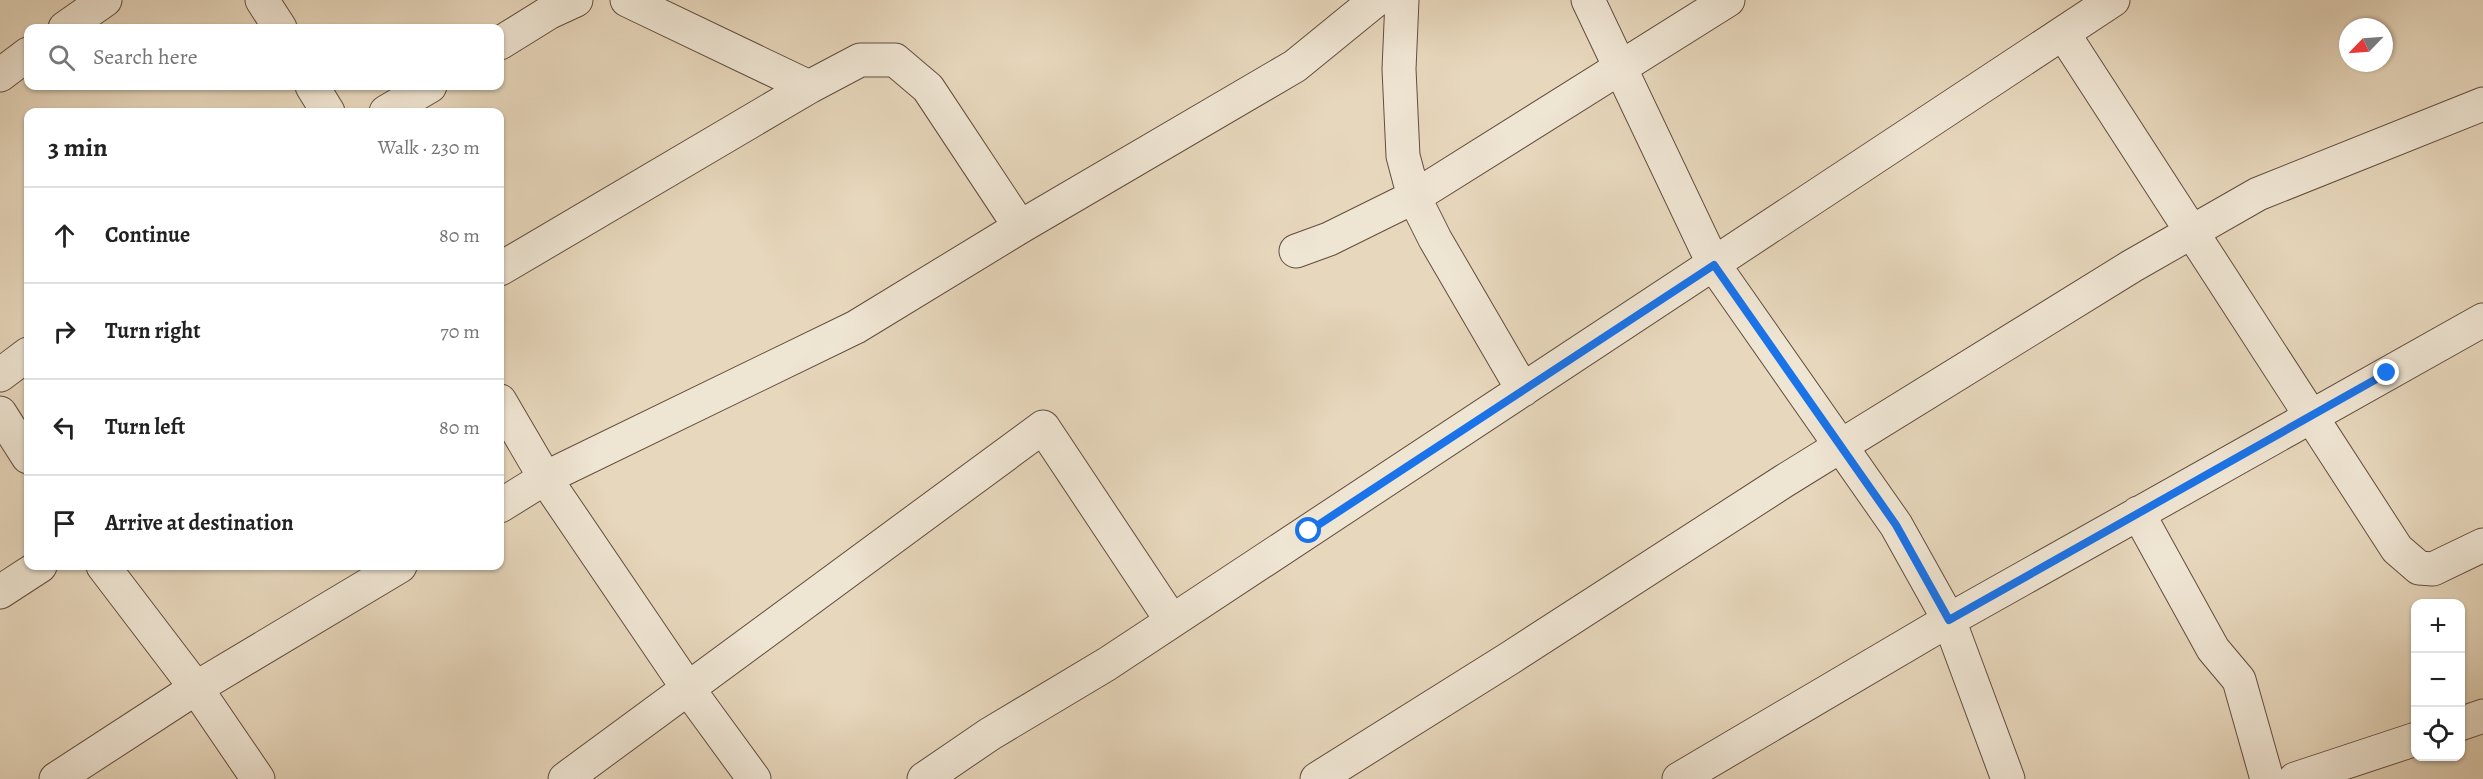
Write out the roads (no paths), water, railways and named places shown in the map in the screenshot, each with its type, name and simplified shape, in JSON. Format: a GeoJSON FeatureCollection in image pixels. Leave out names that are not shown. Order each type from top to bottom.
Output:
{"type":"FeatureCollection","features":[{"type":"Feature","properties":{"kind":"street"},"geometry":{"type":"LineString","coordinates":[[71,24],[105,0]]}},
{"type":"Feature","properties":{"kind":"street"},"geometry":{"type":"LineString","coordinates":[[262,0],[277,24]]}},
{"type":"Feature","properties":{"kind":"street"},"geometry":{"type":"LineString","coordinates":[[504,41],[550,12],[576,0]]}},
{"type":"Feature","properties":{"kind":"street"},"geometry":{"type":"LineString","coordinates":[[627,0],[808,87]]}},
{"type":"Feature","properties":{"kind":"street"},"geometry":{"type":"LineString","coordinates":[[504,504],[545,478],[856,327],[1020,227],[1216,115],[1296,66],[1376,0]]}},
{"type":"Feature","properties":{"kind":"street"},"geometry":{"type":"LineString","coordinates":[[1402,0],[1399,69],[1403,156],[1414,197],[1435,238],[1523,390]]}},
{"type":"Feature","properties":{"kind":"street"},"geometry":{"type":"LineString","coordinates":[[1588,0],[1714,265],[1896,525],[1949,620],[2008,779]]}},
{"type":"Feature","properties":{"kind":"street"},"geometry":{"type":"LineString","coordinates":[[1296,251],[1329,239],[1414,197],[1728,0]]}},
{"type":"Feature","properties":{"kind":"street"},"geometry":{"type":"LineString","coordinates":[[924,779],[990,734],[1172,621],[2113,0]]}},
{"type":"Feature","properties":{"kind":"street"},"geometry":{"type":"LineString","coordinates":[[2063,33],[2397,549],[2420,568],[2433,569],[2483,545]]}},
{"type":"Feature","properties":{"kind":"street"},"geometry":{"type":"LineString","coordinates":[[0,75],[24,57]]}},
{"type":"Feature","properties":{"kind":"street"},"geometry":{"type":"LineString","coordinates":[[504,267],[808,87],[860,60],[895,60],[928,88],[1020,227]]}},
{"type":"Feature","properties":{"kind":"street"},"geometry":{"type":"LineString","coordinates":[[314,90],[326,108]]}},
{"type":"Feature","properties":{"kind":"street"},"geometry":{"type":"LineString","coordinates":[[393,108],[423,90]]}},
{"type":"Feature","properties":{"kind":"street"},"geometry":{"type":"LineString","coordinates":[[1317,779],[1840,446],[2132,266],[2258,194],[2483,104]]}},
{"type":"Feature","properties":{"kind":"street"},"geometry":{"type":"LineString","coordinates":[[1679,779],[1949,620],[2310,415],[2483,320]]}},
{"type":"Feature","properties":{"kind":"street"},"geometry":{"type":"LineString","coordinates":[[0,375],[24,357]]}},
{"type":"Feature","properties":{"kind":"street"},"geometry":{"type":"LineString","coordinates":[[504,408],[545,478],[689,690],[754,779]]}},
{"type":"Feature","properties":{"kind":"street"},"geometry":{"type":"LineString","coordinates":[[0,413],[24,451]]}},
{"type":"Feature","properties":{"kind":"street"},"geometry":{"type":"LineString","coordinates":[[565,779],[689,690],[1043,427],[1172,621]]}},
{"type":"Feature","properties":{"kind":"street"},"geometry":{"type":"LineString","coordinates":[[2138,513],[2213,649],[2240,680],[2267,779]]}},
{"type":"Feature","properties":{"kind":"street"},"geometry":{"type":"LineString","coordinates":[[0,592],[34,570]]}},
{"type":"Feature","properties":{"kind":"street"},"geometry":{"type":"LineString","coordinates":[[106,570],[196,688],[258,779]]}},
{"type":"Feature","properties":{"kind":"street"},"geometry":{"type":"LineString","coordinates":[[56,779],[196,688],[393,570]]}},
{"type":"Feature","properties":{"kind":"street"},"geometry":{"type":"LineString","coordinates":[[2465,722],[2483,716]]}},
{"type":"Feature","properties":{"kind":"street"},"geometry":{"type":"LineString","coordinates":[[2295,779],[2411,740]]}}]}
